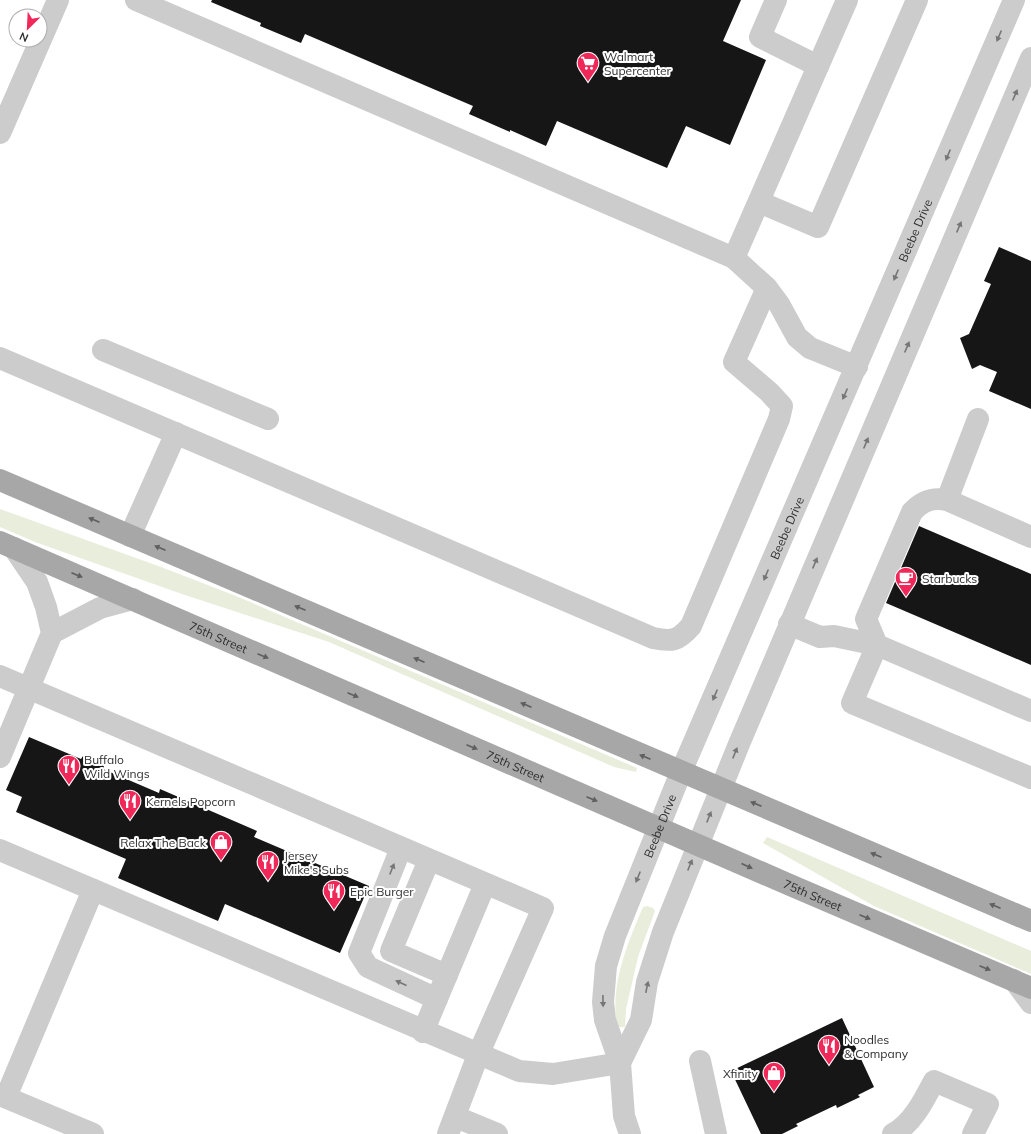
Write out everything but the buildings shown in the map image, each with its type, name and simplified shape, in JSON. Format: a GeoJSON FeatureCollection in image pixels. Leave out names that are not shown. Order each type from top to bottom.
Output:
{"type":"FeatureCollection","features":[{"type":"Feature","properties":{"kind":"main road"},"geometry":{"type":"LineString","coordinates":[[0,480],[1031,921]]}},
{"type":"Feature","properties":{"kind":"main road","name":"75th Street"},"geometry":{"type":"LineString","coordinates":[[7,545],[658,828],[1022,984]]}},
{"type":"Feature","properties":{"kind":"street"},"geometry":{"type":"LineString","coordinates":[[0,134],[58,0]]}},
{"type":"Feature","properties":{"kind":"street"},"geometry":{"type":"LineString","coordinates":[[136,0],[734,258],[767,288],[779,304],[797,337],[810,348],[857,367]]}},
{"type":"Feature","properties":{"kind":"street"},"geometry":{"type":"LineString","coordinates":[[776,0],[760,37],[818,66]]}},
{"type":"Feature","properties":{"kind":"street"},"geometry":{"type":"LineString","coordinates":[[734,258],[847,0]]}},
{"type":"Feature","properties":{"kind":"street"},"geometry":{"type":"LineString","coordinates":[[759,202],[818,227],[916,0]]}},
{"type":"Feature","properties":{"kind":"street","name":"Beebe Drive"},"geometry":{"type":"LineString","coordinates":[[630,1134],[624,1116],[620,1063],[605,1020],[603,1002],[606,966],[614,936],[681,772],[1014,0]]}},
{"type":"Feature","properties":{"kind":"street"},"geometry":{"type":"LineString","coordinates":[[1020,0],[1031,5]]}},
{"type":"Feature","properties":{"kind":"street"},"geometry":{"type":"LineString","coordinates":[[0,850],[423,1032],[519,1071],[553,1074],[620,1063],[641,1020],[644,998],[652,964],[720,789],[1031,58]]}},
{"type":"Feature","properties":{"kind":"street"},"geometry":{"type":"LineString","coordinates":[[0,358],[653,638],[668,641],[682,637],[691,626],[779,420],[782,406],[769,392],[734,362],[767,288]]}},
{"type":"Feature","properties":{"kind":"street"},"geometry":{"type":"LineString","coordinates":[[103,350],[268,419]]}},
{"type":"Feature","properties":{"kind":"street"},"geometry":{"type":"LineString","coordinates":[[947,500],[978,420]]}},
{"type":"Feature","properties":{"kind":"street"},"geometry":{"type":"LineString","coordinates":[[130,536],[176,433]]}},
{"type":"Feature","properties":{"kind":"street"},"geometry":{"type":"LineString","coordinates":[[1030,776],[852,703],[877,645],[866,619],[912,512],[927,500],[938,498],[947,500],[1031,537]]}},
{"type":"Feature","properties":{"kind":"street"},"geometry":{"type":"LineString","coordinates":[[0,757],[52,633],[46,607],[37,582],[7,545]]}},
{"type":"Feature","properties":{"kind":"street"},"geometry":{"type":"LineString","coordinates":[[52,633],[100,608],[132,599]]}},
{"type":"Feature","properties":{"kind":"street"},"geometry":{"type":"LineString","coordinates":[[789,624],[820,637],[834,636],[877,645],[1031,711]]}},
{"type":"Feature","properties":{"kind":"street"},"geometry":{"type":"LineString","coordinates":[[0,676],[543,908],[478,1055],[452,1126],[497,1134]]}},
{"type":"Feature","properties":{"kind":"street"},"geometry":{"type":"LineString","coordinates":[[401,848],[359,953],[368,967],[437,999]]}},
{"type":"Feature","properties":{"kind":"street"},"geometry":{"type":"LineString","coordinates":[[429,860],[391,951],[447,975]]}},
{"type":"Feature","properties":{"kind":"street"},"geometry":{"type":"LineString","coordinates":[[423,1032],[485,884]]}},
{"type":"Feature","properties":{"kind":"street"},"geometry":{"type":"LineString","coordinates":[[93,890],[3,1096],[93,1134]]}},
{"type":"Feature","properties":{"kind":"street"},"geometry":{"type":"LineString","coordinates":[[1022,984],[1031,1003]]}},
{"type":"Feature","properties":{"kind":"street"},"geometry":{"type":"LineString","coordinates":[[700,1061],[713,1128],[716,1134]]}},
{"type":"Feature","properties":{"kind":"street"},"geometry":{"type":"LineString","coordinates":[[893,1134],[904,1128],[922,1104],[934,1081],[988,1104],[973,1134]]}},
{"type":"Feature","properties":{"kind":"green space"},"geometry":{"type":"Polygon","coordinates":[[[0,509],[161,567],[236,596],[637,768],[636,772],[614,767],[329,642],[182,594],[35,542],[0,527],[0,509]]]}},
{"type":"Feature","properties":{"kind":"green space"},"geometry":{"type":"Polygon","coordinates":[[[767,837],[1031,951],[1031,974],[874,906],[763,843],[767,837]]]}},
{"type":"Feature","properties":{"kind":"green space"},"geometry":{"type":"Polygon","coordinates":[[[647,906],[653,908],[655,911],[638,957],[626,1009],[625,1027],[617,1027],[615,1011],[616,995],[621,965],[643,907],[647,906]]]}},
{"type":"Feature","properties":{"kind":"place","name":"Walmart Supercenter"},"geometry":{"type":"Point","coordinates":[588,82]}},
{"type":"Feature","properties":{"kind":"place","name":"Starbucks"},"geometry":{"type":"Point","coordinates":[906,598]}},
{"type":"Feature","properties":{"kind":"place","name":"Buffalo Wild Wings"},"geometry":{"type":"Point","coordinates":[69,786]}},
{"type":"Feature","properties":{"kind":"place","name":"Kernels Popcorn"},"geometry":{"type":"Point","coordinates":[130,820]}},
{"type":"Feature","properties":{"kind":"place","name":"Relax The Back"},"geometry":{"type":"Point","coordinates":[221,862]}},
{"type":"Feature","properties":{"kind":"place","name":"Jersey Mike's Subs"},"geometry":{"type":"Point","coordinates":[268,882]}},
{"type":"Feature","properties":{"kind":"place","name":"Epic Burger"},"geometry":{"type":"Point","coordinates":[334,910]}},
{"type":"Feature","properties":{"kind":"place","name":"Noodles & Company"},"geometry":{"type":"Point","coordinates":[829,1066]}},
{"type":"Feature","properties":{"kind":"place","name":"Xfinity"},"geometry":{"type":"Point","coordinates":[774,1092]}}]}
